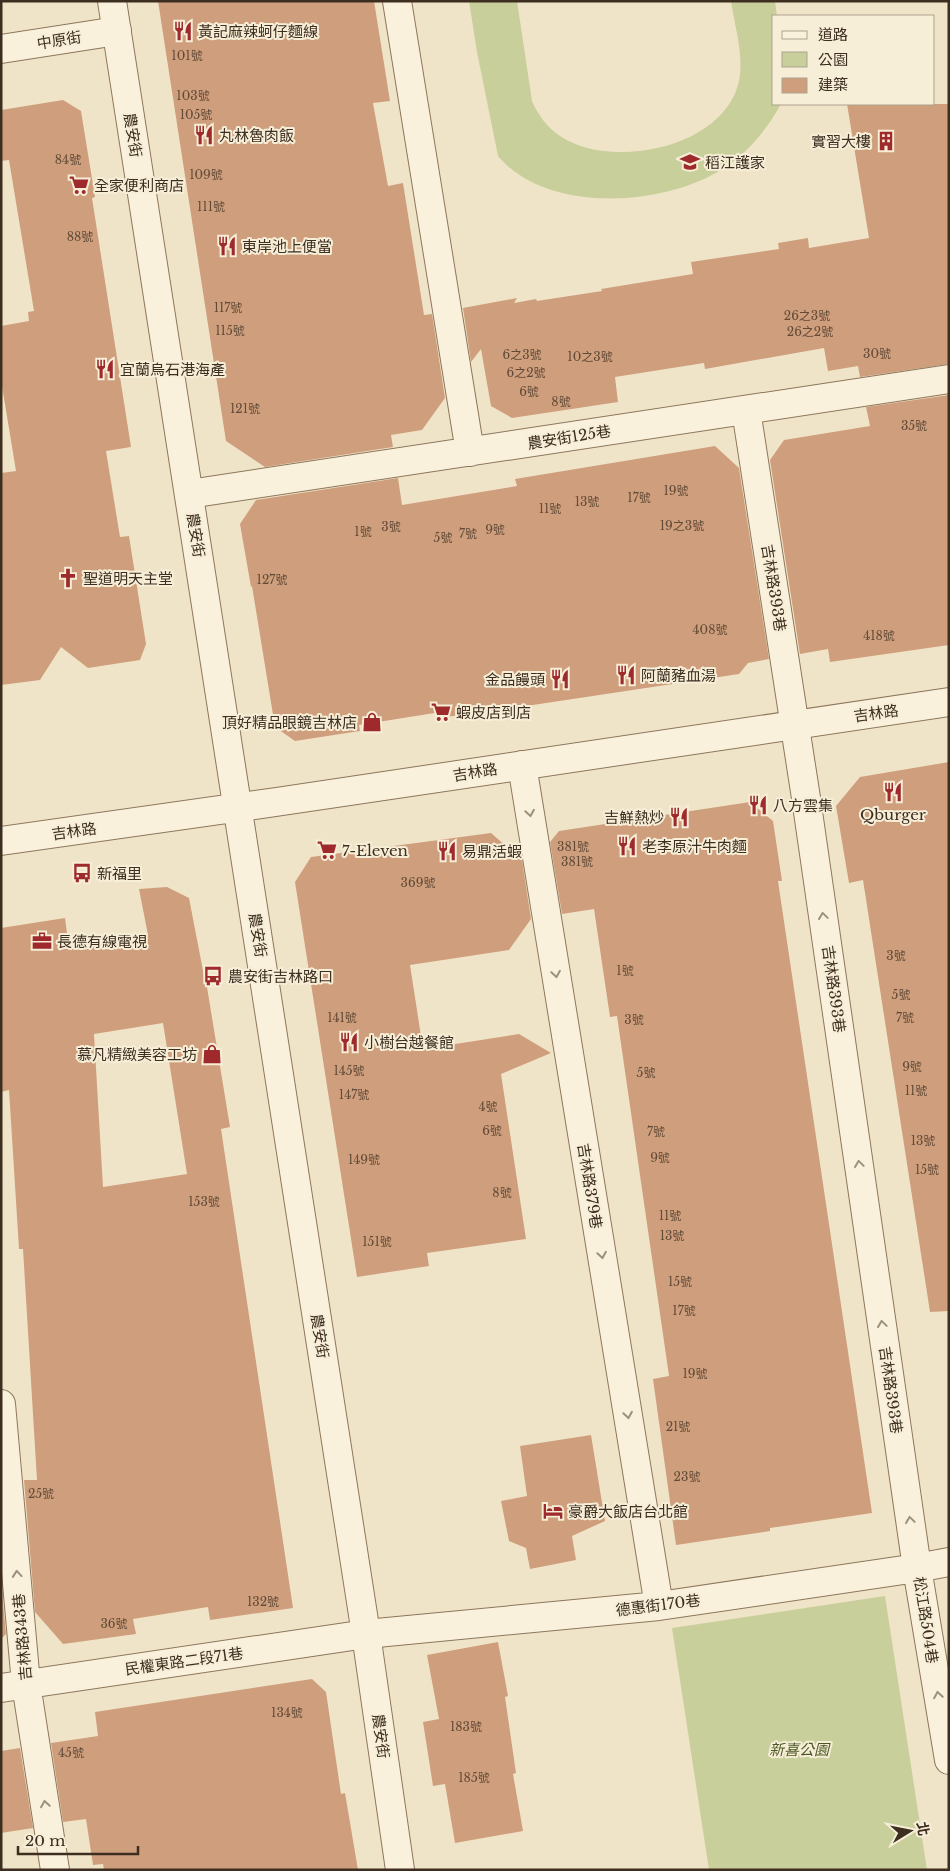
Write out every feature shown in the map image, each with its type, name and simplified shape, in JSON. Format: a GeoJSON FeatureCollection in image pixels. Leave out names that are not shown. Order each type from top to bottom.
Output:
{"type":"FeatureCollection","features":[{"type":"Feature","properties":{"kind":"street","name":"農安街"},"geometry":{"type":"LineString","coordinates":[[112,1],[366,1634],[400,1870]]}},
{"type":"Feature","properties":{"kind":"street"},"geometry":{"type":"LineString","coordinates":[[397,1],[470,452]]}},
{"type":"Feature","properties":{"kind":"street","name":"中原街"},"geometry":{"type":"LineString","coordinates":[[1,49],[117,31]]}},
{"type":"Feature","properties":{"kind":"street","name":"農安街125巷"},"geometry":{"type":"LineString","coordinates":[[189,494],[949,379]]}},
{"type":"Feature","properties":{"kind":"street","name":"吉林路393巷"},"geometry":{"type":"LineString","coordinates":[[746,410],[795,726],[917,1568]]}},
{"type":"Feature","properties":{"kind":"street","name":"吉林路"},"geometry":{"type":"LineString","coordinates":[[1,841],[238,808],[949,702]]}},
{"type":"Feature","properties":{"kind":"street","name":"吉林路379巷"},"geometry":{"type":"LineString","coordinates":[[522,765],[659,1606]]}},
{"type":"Feature","properties":{"kind":"street","name":"吉林路343巷"},"geometry":{"type":"LineString","coordinates":[[1,1404],[14,1686],[55,1870]]}},
{"type":"Feature","properties":{"kind":"street","name":"德惠街170巷"},"geometry":{"type":"LineString","coordinates":[[366,1634],[659,1606],[949,1562]]}},
{"type":"Feature","properties":{"kind":"street","name":"松江路504巷"},"geometry":{"type":"LineString","coordinates":[[917,1568],[949,1760]]}},
{"type":"Feature","properties":{"kind":"street","name":"民權東路二段71巷"},"geometry":{"type":"LineString","coordinates":[[14,1686],[366,1634]]}},
{"type":"Feature","properties":{"kind":"green space"},"geometry":{"type":"Polygon","coordinates":[[[469,1],[517,1],[532,101],[547,125],[560,136],[581,146],[605,151],[631,152],[658,148],[683,140],[706,128],[724,111],[736,91],[739,81],[740,58],[731,1],[775,1],[777,15],[772,15],[772,105],[780,105],[751,146],[727,166],[702,180],[673,190],[642,196],[609,198],[576,196],[546,188],[519,175],[498,156],[477,52],[469,1]]]}},
{"type":"Feature","properties":{"kind":"green space","name":"新喜公園"},"geometry":{"type":"Polygon","coordinates":[[[885,1596],[927,1870],[709,1870],[672,1628],[885,1596]]]}},
{"type":"Feature","properties":{"kind":"building"},"geometry":{"type":"Polygon","coordinates":[[[158,1],[374,1],[390,101],[373,103],[388,186],[403,183],[424,315],[432,314],[445,398],[422,430],[391,435],[393,447],[265,467],[226,441],[158,1]]]}},
{"type":"Feature","properties":{"kind":"building"},"geometry":{"type":"Polygon","coordinates":[[[63,100],[81,111],[95,197],[92,198],[131,447],[106,451],[120,537],[129,536],[146,644],[140,660],[88,668],[61,647],[40,680],[1,685],[1,473],[16,471],[1,380],[1,326],[29,321],[28,312],[34,311],[9,160],[1,161],[1,110],[63,100]]]}},
{"type":"Feature","properties":{"kind":"building"},"geometry":{"type":"Polygon","coordinates":[[[949,104],[949,364],[860,377],[858,366],[828,371],[824,348],[705,369],[704,363],[615,377],[618,402],[512,418],[491,406],[481,349],[471,362],[463,308],[517,298],[514,303],[536,299],[537,301],[693,274],[691,262],[779,249],[778,243],[808,238],[809,248],[869,238],[847,105],[949,104]]]}},
{"type":"Feature","properties":{"kind":"building"},"geometry":{"type":"Polygon","coordinates":[[[949,395],[949,645],[830,662],[828,649],[800,654],[770,460],[784,440],[870,426],[866,407],[949,395]]]}},
{"type":"Feature","properties":{"kind":"building"},"geometry":{"type":"Polygon","coordinates":[[[715,446],[739,468],[769,659],[748,663],[739,674],[467,715],[441,717],[441,712],[359,725],[360,731],[295,741],[275,727],[240,524],[256,500],[398,478],[402,505],[517,486],[515,479],[715,446]]]}},
{"type":"Feature","properties":{"kind":"building"},"geometry":{"type":"Polygon","coordinates":[[[949,762],[949,1311],[930,1312],[863,880],[849,883],[836,806],[860,777],[949,762]]]}},
{"type":"Feature","properties":{"kind":"building"},"geometry":{"type":"Polygon","coordinates":[[[750,802],[773,821],[782,881],[778,881],[872,1513],[770,1528],[770,1531],[676,1545],[653,1379],[669,1376],[617,1016],[610,1017],[594,909],[562,914],[550,842],[559,831],[750,802]]]}},
{"type":"Feature","properties":{"kind":"building"},"geometry":{"type":"Polygon","coordinates":[[[491,833],[522,860],[531,919],[509,950],[410,965],[423,1049],[519,1034],[551,1053],[501,1074],[526,1239],[427,1253],[429,1266],[357,1277],[295,882],[311,857],[491,833]]]}},
{"type":"Feature","properties":{"kind":"building"},"geometry":{"type":"Polygon","coordinates":[[[167,887],[189,898],[206,981],[230,1127],[221,1129],[293,1608],[210,1620],[208,1607],[133,1619],[136,1634],[63,1644],[35,1612],[24,1480],[37,1480],[23,1249],[19,1249],[9,1090],[1,1092],[1,928],[65,918],[69,948],[148,935],[139,889],[167,887]],[[163,1023],[94,1034],[103,1187],[187,1174],[163,1023]]]}},
{"type":"Feature","properties":{"kind":"building","name":"豪爵大飯店台北館"},"geometry":{"type":"Polygon","coordinates":[[[591,1435],[605,1521],[572,1536],[576,1560],[530,1569],[526,1548],[509,1541],[501,1501],[527,1496],[520,1446],[591,1435]]]}},
{"type":"Feature","properties":{"kind":"building"},"geometry":{"type":"Polygon","coordinates":[[[1,1582],[6,1634],[1,1639],[1,1582]]]}},
{"type":"Feature","properties":{"kind":"building"},"geometry":{"type":"Polygon","coordinates":[[[498,1642],[508,1696],[505,1697],[516,1773],[513,1774],[523,1831],[455,1843],[445,1784],[433,1786],[423,1722],[439,1719],[427,1655],[498,1642]]]}},
{"type":"Feature","properties":{"kind":"building"},"geometry":{"type":"Polygon","coordinates":[[[312,1679],[326,1692],[341,1794],[345,1793],[358,1870],[104,1870],[103,1864],[93,1865],[86,1819],[63,1822],[51,1743],[98,1736],[95,1712],[312,1679]]]}},
{"type":"Feature","properties":{"kind":"building"},"geometry":{"type":"Polygon","coordinates":[[[20,1748],[33,1828],[1,1833],[1,1751],[20,1748]]]}},
{"type":"Feature","properties":{"kind":"place","name":"黃記麻辣蚵仔麵線"},"geometry":{"type":"Point","coordinates":[183,31]}},
{"type":"Feature","properties":{"kind":"place","name":"丸林魯肉飯"},"geometry":{"type":"Point","coordinates":[204,135]}},
{"type":"Feature","properties":{"kind":"place","name":"實習大樓"},"geometry":{"type":"Point","coordinates":[886,141]}},
{"type":"Feature","properties":{"kind":"place","name":"稻江護家"},"geometry":{"type":"Point","coordinates":[690,162]}},
{"type":"Feature","properties":{"kind":"place","name":"全家便利商店"},"geometry":{"type":"Point","coordinates":[79,185]}},
{"type":"Feature","properties":{"kind":"place","name":"東岸池上便當"},"geometry":{"type":"Point","coordinates":[227,246]}},
{"type":"Feature","properties":{"kind":"place","name":"宜蘭烏石港海產"},"geometry":{"type":"Point","coordinates":[105,369]}},
{"type":"Feature","properties":{"kind":"place","name":"聖道明天主堂"},"geometry":{"type":"Point","coordinates":[68,578]}},
{"type":"Feature","properties":{"kind":"place","name":"阿蘭豬血湯"},"geometry":{"type":"Point","coordinates":[626,675]}},
{"type":"Feature","properties":{"kind":"place","name":"金品饅頭"},"geometry":{"type":"Point","coordinates":[560,679]}},
{"type":"Feature","properties":{"kind":"place","name":"蝦皮店到店"},"geometry":{"type":"Point","coordinates":[441,712]}},
{"type":"Feature","properties":{"kind":"place","name":"頂好精品眼鏡吉林店"},"geometry":{"type":"Point","coordinates":[372,722]}},
{"type":"Feature","properties":{"kind":"place","name":"Qburger"},"geometry":{"type":"Point","coordinates":[893,792]}},
{"type":"Feature","properties":{"kind":"place","name":"八方雲集"},"geometry":{"type":"Point","coordinates":[758,805]}},
{"type":"Feature","properties":{"kind":"place","name":"吉鮮熱炒"},"geometry":{"type":"Point","coordinates":[679,817]}},
{"type":"Feature","properties":{"kind":"place","name":"老李原汁牛肉麵"},"geometry":{"type":"Point","coordinates":[627,846]}},
{"type":"Feature","properties":{"kind":"place","name":"7-Eleven"},"geometry":{"type":"Point","coordinates":[327,850]}},
{"type":"Feature","properties":{"kind":"place","name":"易鼎活蝦"},"geometry":{"type":"Point","coordinates":[447,851]}},
{"type":"Feature","properties":{"kind":"place","name":"新福里"},"geometry":{"type":"Point","coordinates":[82,873]}},
{"type":"Feature","properties":{"kind":"place","name":"長德有線電視"},"geometry":{"type":"Point","coordinates":[42,941]}},
{"type":"Feature","properties":{"kind":"place","name":"農安街吉林路口"},"geometry":{"type":"Point","coordinates":[213,976]}},
{"type":"Feature","properties":{"kind":"place","name":"小樹台越餐館"},"geometry":{"type":"Point","coordinates":[349,1042]}},
{"type":"Feature","properties":{"kind":"place","name":"慕凡精緻美容工坊"},"geometry":{"type":"Point","coordinates":[212,1054]}},
{"type":"Feature","properties":{"kind":"place","name":"豪爵大飯店台北館"},"geometry":{"type":"Point","coordinates":[553,1511]}}]}
